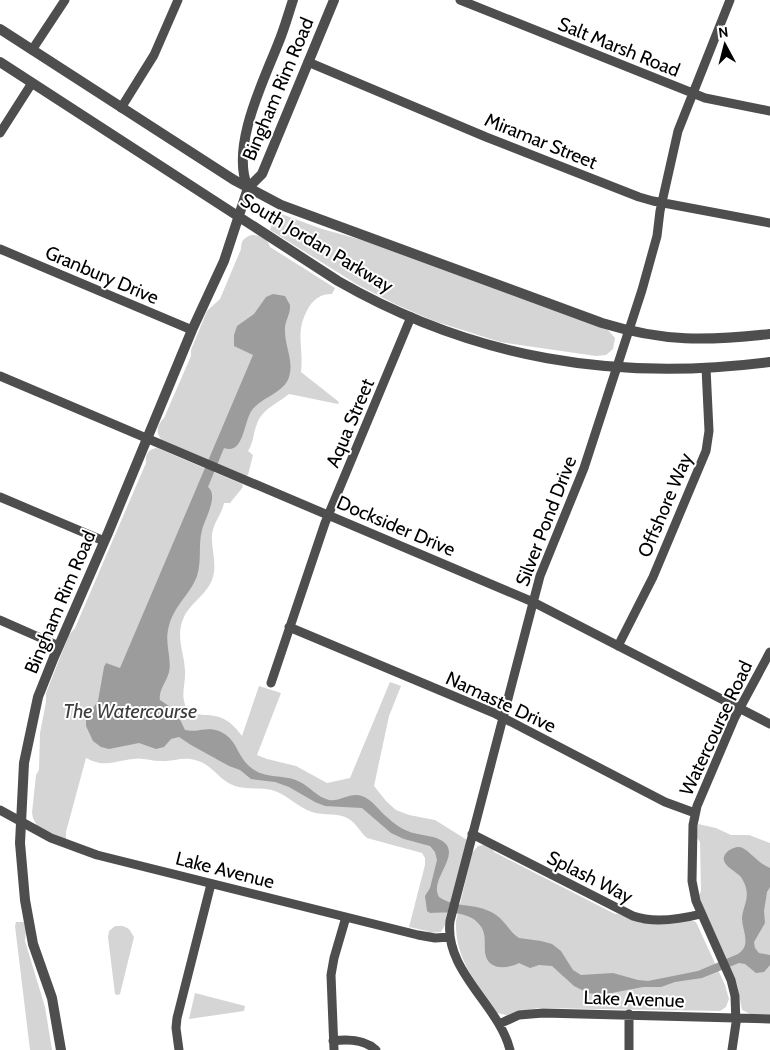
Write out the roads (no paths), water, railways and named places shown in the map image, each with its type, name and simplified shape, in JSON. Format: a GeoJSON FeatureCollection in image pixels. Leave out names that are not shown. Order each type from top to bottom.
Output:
{"type":"FeatureCollection","features":[{"type":"Feature","properties":{"kind":"street"},"geometry":{"type":"LineString","coordinates":[[32,50],[65,0]]}},
{"type":"Feature","properties":{"kind":"street"},"geometry":{"type":"LineString","coordinates":[[121,108],[154,55],[178,0]]}},
{"type":"Feature","properties":{"kind":"street","name":"Bingham Rim Road"},"geometry":{"type":"LineString","coordinates":[[248,188],[243,172],[247,128],[293,0]]}},
{"type":"Feature","properties":{"kind":"street","name":"Bingham Rim Road"},"geometry":{"type":"LineString","coordinates":[[61,1050],[53,1004],[31,935],[25,900],[21,853],[24,763],[38,698],[192,330],[224,261],[248,188],[262,174],[334,0]]}},
{"type":"Feature","properties":{"kind":"street","name":"Salt Marsh Road"},"geometry":{"type":"LineString","coordinates":[[460,0],[692,94],[710,100],[770,111]]}},
{"type":"Feature","properties":{"kind":"street","name":"Silver Pond Drive"},"geometry":{"type":"LineString","coordinates":[[510,1050],[499,1024],[461,968],[450,937],[450,921],[533,602],[549,551],[584,468],[652,256],[675,142],[730,0]]}},
{"type":"Feature","properties":{"kind":"street","name":"South Jordan Parkway"},"geometry":{"type":"LineString","coordinates":[[0,29],[248,188],[299,211],[628,331],[652,336],[699,340],[770,334]]}},
{"type":"Feature","properties":{"kind":"street","name":"South Jordan Parkway"},"geometry":{"type":"LineString","coordinates":[[0,62],[338,281],[373,300],[411,317],[468,339],[509,350],[590,365],[655,370],[706,368],[770,362]]}},
{"type":"Feature","properties":{"kind":"street","name":"Miramar Street"},"geometry":{"type":"LineString","coordinates":[[308,62],[486,137],[639,197],[770,223]]}},
{"type":"Feature","properties":{"kind":"street"},"geometry":{"type":"LineString","coordinates":[[0,133],[32,83]]}},
{"type":"Feature","properties":{"kind":"street","name":"Granbury Drive"},"geometry":{"type":"LineString","coordinates":[[0,249],[192,330]]}},
{"type":"Feature","properties":{"kind":"street","name":"Aqua Street"},"geometry":{"type":"LineString","coordinates":[[271,683],[328,515],[411,317]]}},
{"type":"Feature","properties":{"kind":"street","name":"Offshore Way"},"geometry":{"type":"LineString","coordinates":[[618,646],[653,577],[706,451],[709,430],[706,368]]}},
{"type":"Feature","properties":{"kind":"street","name":"Docksider Drive"},"geometry":{"type":"LineString","coordinates":[[0,376],[533,602],[770,724]]}},
{"type":"Feature","properties":{"kind":"street"},"geometry":{"type":"LineString","coordinates":[[0,497],[104,541]]}},
{"type":"Feature","properties":{"kind":"street"},"geometry":{"type":"LineString","coordinates":[[0,620],[59,646]]}},
{"type":"Feature","properties":{"kind":"street","name":"Namaste Drive"},"geometry":{"type":"LineString","coordinates":[[290,628],[502,718],[665,802],[695,813]]}},
{"type":"Feature","properties":{"kind":"street","name":"Watercourse Road"},"geometry":{"type":"LineString","coordinates":[[732,1050],[736,1018],[736,996],[696,902],[692,881],[692,836],[695,813],[740,708],[770,652]]}},
{"type":"Feature","properties":{"kind":"street","name":"Lake Avenue"},"geometry":{"type":"LineString","coordinates":[[0,810],[51,838],[80,850],[428,937],[450,937]]}},
{"type":"Feature","properties":{"kind":"street","name":"Splash Way"},"geometry":{"type":"LineString","coordinates":[[472,834],[633,916],[643,919],[676,918],[701,914]]}},
{"type":"Feature","properties":{"kind":"street"},"geometry":{"type":"LineString","coordinates":[[179,1050],[176,1028],[177,1018],[211,884]]}},
{"type":"Feature","properties":{"kind":"street"},"geometry":{"type":"LineString","coordinates":[[346,917],[331,975],[333,1045],[357,1041],[367,1044],[376,1050]]}},
{"type":"Feature","properties":{"kind":"street","name":"Lake Avenue"},"geometry":{"type":"LineString","coordinates":[[499,1024],[512,1017],[534,1013],[770,1019]]}},
{"type":"Feature","properties":{"kind":"street"},"geometry":{"type":"LineString","coordinates":[[629,1014],[629,1050]]}},
{"type":"Feature","properties":{"kind":"water","name":"The Watercourse"},"geometry":{"type":"Polygon","coordinates":[[[273,294],[285,296],[290,305],[285,328],[290,360],[289,377],[283,387],[252,410],[236,447],[231,449],[224,448],[208,487],[211,491],[212,501],[202,530],[197,576],[170,621],[167,641],[170,667],[160,693],[160,700],[176,711],[185,730],[215,730],[226,735],[235,745],[246,763],[260,773],[295,780],[329,800],[337,800],[353,795],[362,796],[401,828],[443,841],[449,850],[449,856],[438,884],[439,897],[452,903],[476,907],[495,914],[519,938],[552,944],[561,951],[573,970],[581,975],[613,973],[648,981],[698,971],[739,953],[745,945],[742,918],[747,892],[741,877],[727,866],[724,859],[729,850],[736,847],[742,848],[770,868],[770,887],[767,892],[764,911],[765,923],[754,942],[755,948],[759,953],[770,955],[770,965],[764,972],[756,973],[745,964],[739,963],[702,978],[675,982],[661,987],[643,987],[601,995],[588,993],[574,986],[552,966],[539,965],[530,968],[519,963],[498,967],[489,963],[485,952],[483,930],[474,919],[462,914],[430,913],[427,911],[425,896],[430,888],[437,860],[435,852],[430,846],[404,839],[391,833],[362,808],[325,806],[289,787],[275,782],[251,779],[240,770],[229,766],[179,737],[171,739],[164,747],[156,749],[139,743],[109,749],[101,747],[93,741],[86,726],[86,718],[98,701],[104,667],[106,663],[120,668],[253,355],[234,346],[234,335],[237,326],[254,314],[266,297],[273,294]]]}}]}
